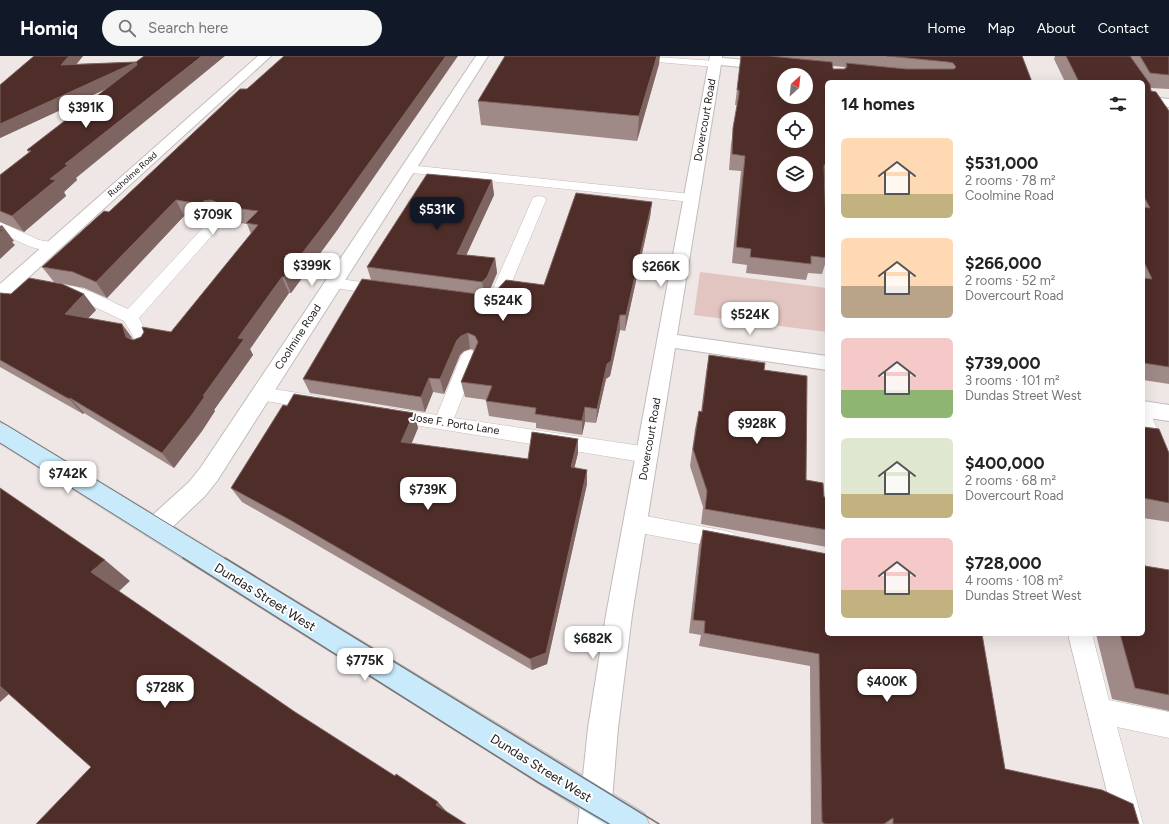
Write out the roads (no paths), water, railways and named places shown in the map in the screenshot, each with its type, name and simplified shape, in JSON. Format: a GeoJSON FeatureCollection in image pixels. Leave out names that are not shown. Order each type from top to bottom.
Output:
{"type":"FeatureCollection","features":[{"type":"Feature","properties":{"kind":"main road","name":"Dundas Street West"},"geometry":{"type":"LineString","coordinates":[[0,432],[155,528],[595,813],[633,824]]}},
{"type":"Feature","properties":{"kind":"street","name":"Rusholme Road"},"geometry":{"type":"LineString","coordinates":[[0,294],[21,283],[52,246],[265,56]]}},
{"type":"Feature","properties":{"kind":"street","name":"Coolmine Road"},"geometry":{"type":"LineString","coordinates":[[155,528],[197,489],[209,474],[482,56]]}},
{"type":"Feature","properties":{"kind":"street"},"geometry":{"type":"LineString","coordinates":[[715,60],[782,67]]}},
{"type":"Feature","properties":{"kind":"street","name":"Dovercourt Road"},"geometry":{"type":"LineString","coordinates":[[595,813],[603,728],[635,524],[668,340],[690,198],[715,60]]}},
{"type":"Feature","properties":{"kind":"street"},"geometry":{"type":"LineString","coordinates":[[1145,100],[1169,103]]}},
{"type":"Feature","properties":{"kind":"street"},"geometry":{"type":"LineString","coordinates":[[668,340],[825,363]]}},
{"type":"Feature","properties":{"kind":"street"},"geometry":{"type":"LineString","coordinates":[[1145,409],[1169,413]]}},
{"type":"Feature","properties":{"kind":"lane"},"geometry":{"type":"LineString","coordinates":[[647,56],[646,58],[715,60]]}},
{"type":"Feature","properties":{"kind":"lane"},"geometry":{"type":"LineString","coordinates":[[408,169],[690,198]]}},
{"type":"Feature","properties":{"kind":"lane"},"geometry":{"type":"LineString","coordinates":[[472,302],[488,304],[498,296],[538,200]]}},
{"type":"Feature","properties":{"kind":"lane"},"geometry":{"type":"LineString","coordinates":[[130,317],[217,221]]}},
{"type":"Feature","properties":{"kind":"lane"},"geometry":{"type":"LineString","coordinates":[[0,226],[36,244],[52,246]]}},
{"type":"Feature","properties":{"kind":"lane"},"geometry":{"type":"LineString","coordinates":[[333,283],[396,292]]}},
{"type":"Feature","properties":{"kind":"lane"},"geometry":{"type":"LineString","coordinates":[[50,288],[78,293],[130,317],[141,336],[145,348]]}},
{"type":"Feature","properties":{"kind":"lane"},"geometry":{"type":"LineString","coordinates":[[443,423],[470,356]]}},
{"type":"Feature","properties":{"kind":"lane"},"geometry":{"type":"LineString","coordinates":[[261,394],[337,406]]}},
{"type":"Feature","properties":{"kind":"lane","name":"Jose F. Porto Lane"},"geometry":{"type":"LineString","coordinates":[[375,412],[648,455]]}},
{"type":"Feature","properties":{"kind":"lane"},"geometry":{"type":"LineString","coordinates":[[1145,422],[1169,481]]}},
{"type":"Feature","properties":{"kind":"lane"},"geometry":{"type":"LineString","coordinates":[[635,524],[744,544]]}},
{"type":"Feature","properties":{"kind":"lane"},"geometry":{"type":"LineString","coordinates":[[1081,636],[1129,824]]}},
{"type":"Feature","properties":{"kind":"lane"},"geometry":{"type":"LineString","coordinates":[[1100,711],[1169,725]]}},
{"type":"Feature","properties":{"kind":"tram line"},"geometry":{"type":"LineString","coordinates":[[0,421],[226,559]]}},
{"type":"Feature","properties":{"kind":"tram line"},"geometry":{"type":"LineString","coordinates":[[0,443],[185,559]]}},
{"type":"Feature","properties":{"kind":"tram line"},"geometry":{"type":"LineString","coordinates":[[183,558],[539,783],[609,824]]}},
{"type":"Feature","properties":{"kind":"tram line"},"geometry":{"type":"LineString","coordinates":[[225,558],[659,824]]}}]}
